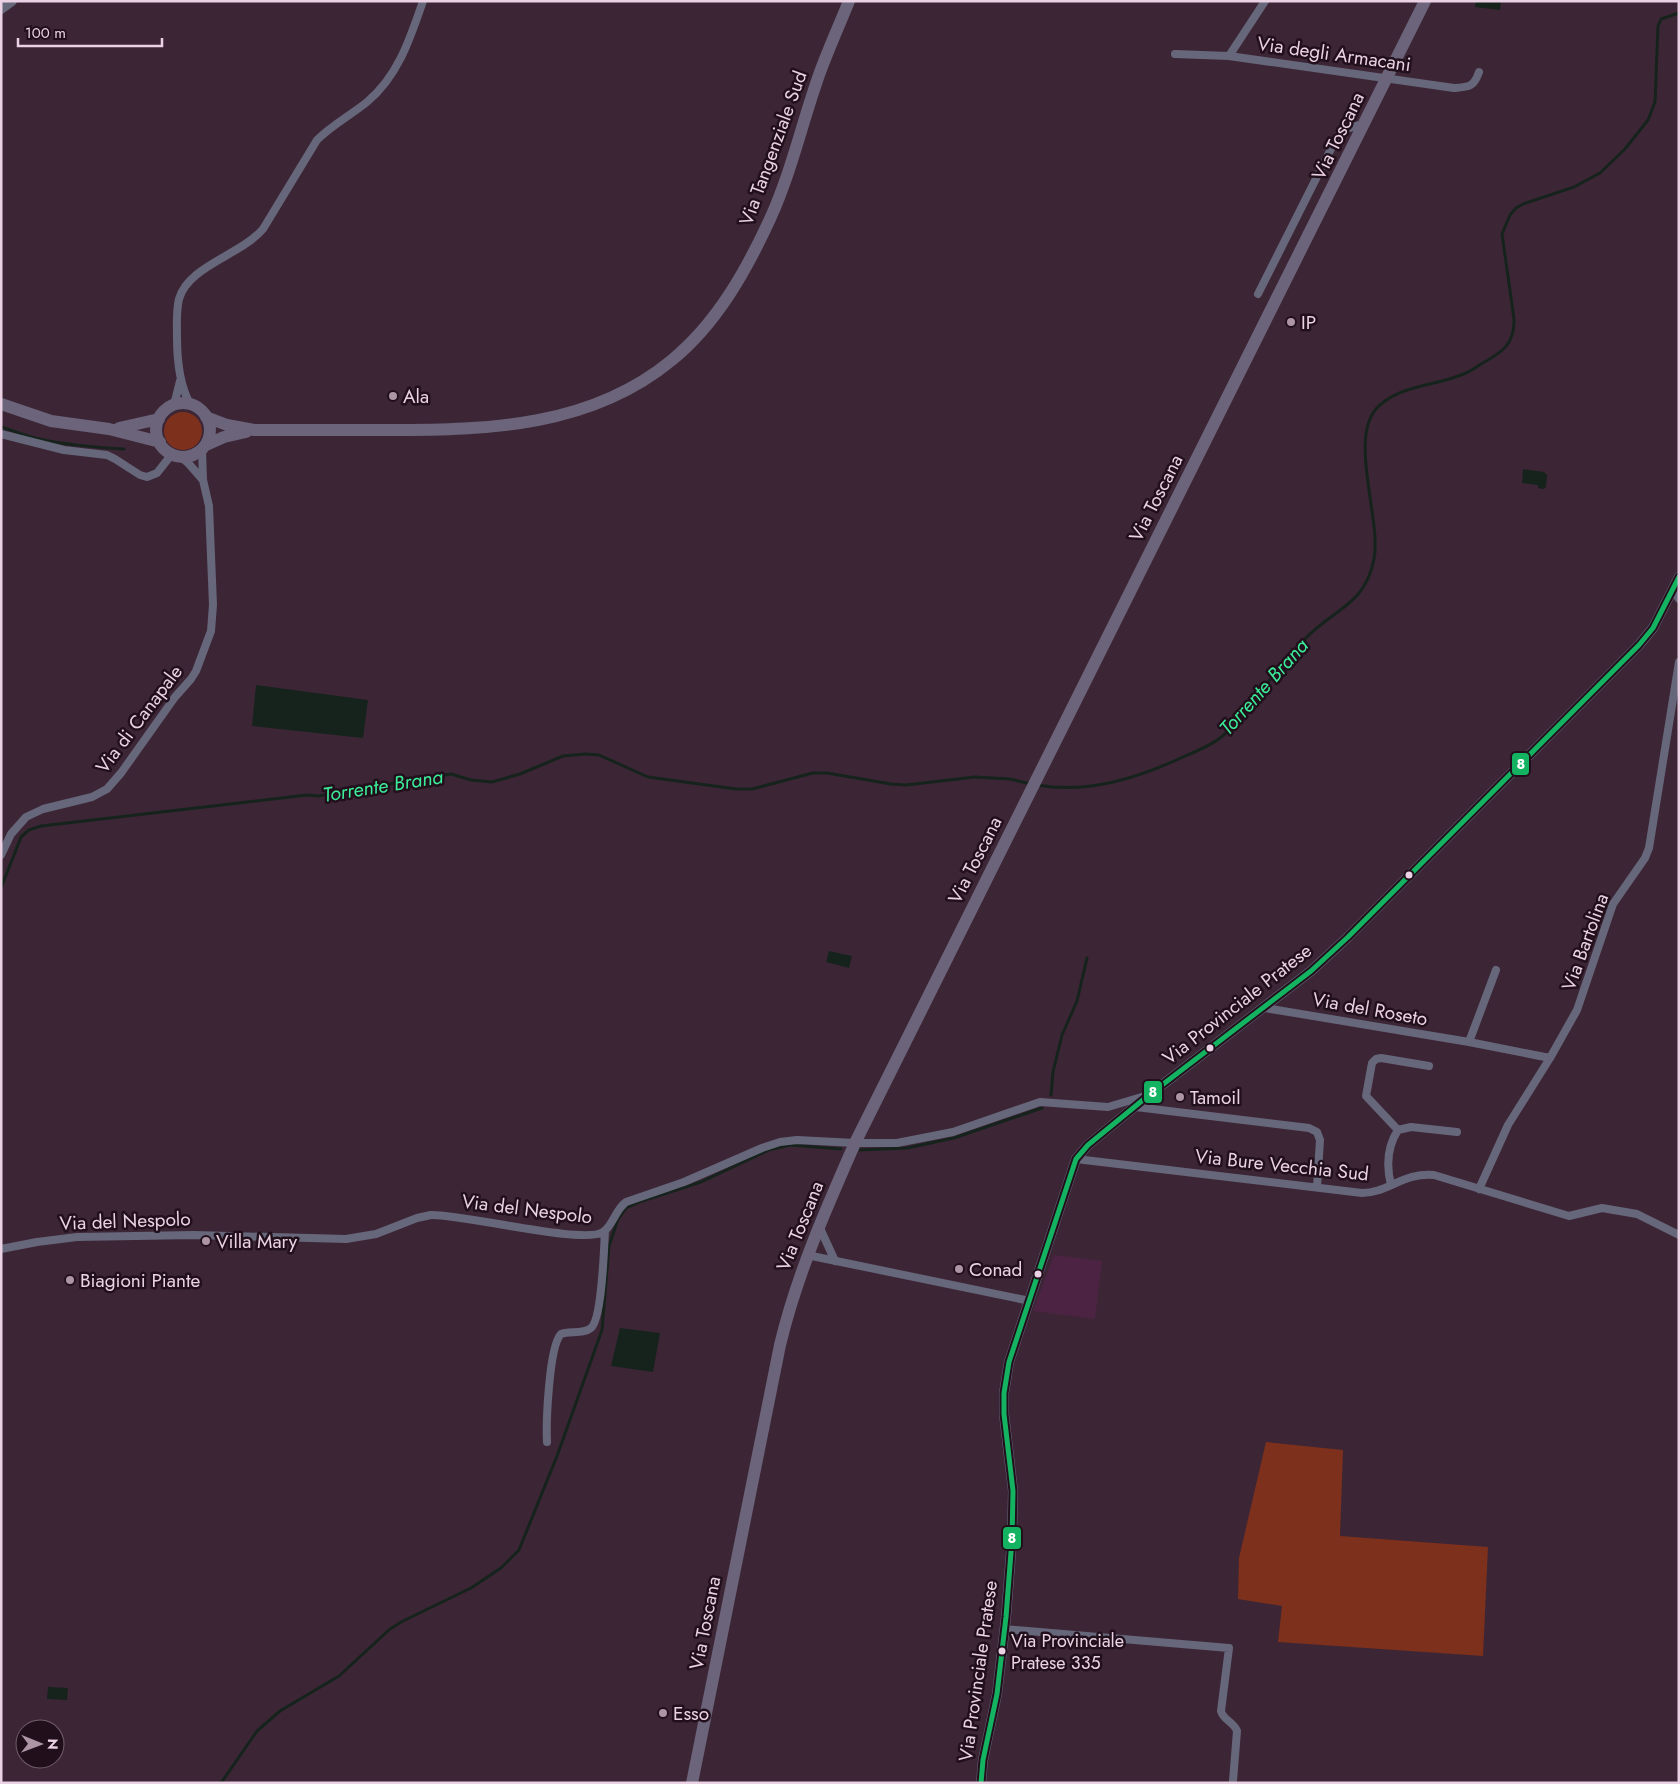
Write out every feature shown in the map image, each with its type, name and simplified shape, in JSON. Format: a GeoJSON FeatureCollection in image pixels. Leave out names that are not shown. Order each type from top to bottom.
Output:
{"type":"FeatureCollection","features":[{"type":"Feature","properties":{"kind":"main road","name":"Via Tangenziale Sud"},"geometry":{"type":"LineString","coordinates":[[190,404],[201,410],[206,417],[227,425],[254,430],[444,430],[521,423],[560,416],[594,405],[626,391],[653,375],[674,359],[696,337],[714,316],[741,276],[781,191],[819,75],[849,1]]}},
{"type":"Feature","properties":{"kind":"main road","name":"Via Toscana"},"geometry":{"type":"LineString","coordinates":[[692,1783],[779,1352],[794,1291],[807,1255],[854,1143],[1425,1]]}},
{"type":"Feature","properties":{"kind":"main road"},"geometry":{"type":"LineString","coordinates":[[1,404],[51,421],[109,429],[160,442],[176,455]]}},
{"type":"Feature","properties":{"kind":"main road"},"geometry":{"type":"LineString","coordinates":[[160,442],[157,431],[159,419],[165,411],[174,405],[190,404]]}},
{"type":"Feature","properties":{"kind":"main road"},"geometry":{"type":"LineString","coordinates":[[204,447],[209,437],[210,428],[206,417]]}},
{"type":"Feature","properties":{"kind":"main road"},"geometry":{"type":"LineString","coordinates":[[109,429],[159,419]]}},
{"type":"Feature","properties":{"kind":"main road","name":"Via Tangenziale Sud"},"geometry":{"type":"LineString","coordinates":[[176,455],[192,455],[224,437],[254,430]]}},
{"type":"Feature","properties":{"kind":"street"},"geometry":{"type":"LineString","coordinates":[[1,9],[12,1]]}},
{"type":"Feature","properties":{"kind":"street"},"geometry":{"type":"LineString","coordinates":[[190,404],[183,391],[180,379],[177,346],[179,299],[182,291],[194,277],[256,237],[263,229],[305,158],[318,140],[328,129],[367,102],[381,88],[400,61],[423,1]]}},
{"type":"Feature","properties":{"kind":"street"},"geometry":{"type":"LineString","coordinates":[[1229,56],[1265,1]]}},
{"type":"Feature","properties":{"kind":"street","name":"Via degli Armacani"},"geometry":{"type":"LineString","coordinates":[[1175,54],[1229,56],[1454,88],[1474,84],[1480,72]]}},
{"type":"Feature","properties":{"kind":"street"},"geometry":{"type":"LineString","coordinates":[[1258,294],[1335,141],[1344,130],[1365,123]]}},
{"type":"Feature","properties":{"kind":"street"},"geometry":{"type":"LineString","coordinates":[[174,405],[180,379]]}},
{"type":"Feature","properties":{"kind":"street"},"geometry":{"type":"LineString","coordinates":[[1,434],[64,450],[107,455],[147,477],[158,473],[176,455],[189,464],[203,480]]}},
{"type":"Feature","properties":{"kind":"street","name":"Via di Canapale"},"geometry":{"type":"LineString","coordinates":[[1,855],[11,834],[26,817],[43,809],[92,797],[107,789],[121,773],[170,702],[196,671],[211,631],[213,605],[209,506],[203,480],[204,447]]}},
{"type":"Feature","properties":{"kind":"street","name":"Via Provinciale Pratese"},"geometry":{"type":"LineString","coordinates":[[981,1783],[983,1760],[997,1694],[1012,1539],[1014,1491],[1004,1414],[1004,1393],[1009,1362],[1076,1159],[1088,1145],[1149,1095],[1311,971],[1348,936],[1640,645],[1676,595],[1679,577]]}},
{"type":"Feature","properties":{"kind":"street","name":"Via Bartolina"},"geometry":{"type":"LineString","coordinates":[[1479,1189],[1505,1131],[1577,1010],[1613,904],[1645,858],[1649,848],[1679,662]]}},
{"type":"Feature","properties":{"kind":"street"},"geometry":{"type":"LineString","coordinates":[[1469,1042],[1496,970]]}},
{"type":"Feature","properties":{"kind":"street","name":"Via del Roseto"},"geometry":{"type":"LineString","coordinates":[[1265,1008],[1469,1042],[1550,1058]]}},
{"type":"Feature","properties":{"kind":"street"},"geometry":{"type":"LineString","coordinates":[[1398,1130],[1366,1096],[1372,1063],[1376,1059],[1382,1058],[1429,1066]]}},
{"type":"Feature","properties":{"kind":"street","name":"Via del Nespolo"},"geometry":{"type":"LineString","coordinates":[[547,1442],[546,1419],[555,1345],[561,1334],[588,1330],[594,1324],[600,1301],[605,1231],[619,1208],[626,1202],[684,1182],[772,1144],[797,1140],[898,1143],[952,1132],[1040,1102],[1105,1107],[1149,1095]]}},
{"type":"Feature","properties":{"kind":"street"},"geometry":{"type":"LineString","coordinates":[[1136,1107],[1309,1128],[1316,1132],[1320,1140],[1318,1187]]}},
{"type":"Feature","properties":{"kind":"street"},"geometry":{"type":"LineString","coordinates":[[1391,1184],[1388,1174],[1388,1159],[1391,1141],[1398,1130],[1411,1127],[1457,1132]]}},
{"type":"Feature","properties":{"kind":"street","name":"Via Bure Vecchia Sud"},"geometry":{"type":"LineString","coordinates":[[1076,1159],[1367,1193],[1414,1176],[1428,1174],[1569,1216],[1602,1208],[1637,1214],[1679,1236]]}},
{"type":"Feature","properties":{"kind":"street","name":"Via del Nespolo"},"geometry":{"type":"LineString","coordinates":[[1,1249],[77,1237],[194,1235],[346,1239],[376,1234],[417,1218],[431,1215],[569,1234],[597,1234],[605,1231]]}},
{"type":"Feature","properties":{"kind":"street"},"geometry":{"type":"LineString","coordinates":[[819,1226],[835,1261]]}},
{"type":"Feature","properties":{"kind":"street"},"geometry":{"type":"LineString","coordinates":[[807,1255],[1030,1301]]}},
{"type":"Feature","properties":{"kind":"street"},"geometry":{"type":"LineString","coordinates":[[1004,1629],[1229,1648],[1221,1711],[1223,1716],[1235,1726],[1237,1731],[1233,1781]]}},
{"type":"Feature","properties":{"kind":"shaded area"},"geometry":{"type":"Polygon","coordinates":[[[1476,1],[1501,1],[1500,10],[1475,7],[1476,1]]]}},
{"type":"Feature","properties":{"kind":"shaded area"},"geometry":{"type":"Polygon","coordinates":[[[183,412],[197,417],[202,431],[197,445],[183,450],[169,445],[164,431],[169,417],[183,412]]]}},
{"type":"Feature","properties":{"kind":"shaded area"},"geometry":{"type":"Polygon","coordinates":[[[1523,469],[1544,472],[1547,475],[1546,487],[1543,489],[1538,488],[1538,485],[1522,483],[1523,469]]]}},
{"type":"Feature","properties":{"kind":"shaded area"},"geometry":{"type":"Polygon","coordinates":[[[256,685],[368,700],[363,738],[252,726],[256,685]]]}},
{"type":"Feature","properties":{"kind":"shaded area"},"geometry":{"type":"Polygon","coordinates":[[[829,951],[852,956],[849,968],[826,962],[829,951]]]}},
{"type":"Feature","properties":{"kind":"shaded area"},"geometry":{"type":"Polygon","coordinates":[[[1054,1255],[1102,1261],[1095,1319],[1033,1311],[1054,1255]]]}},
{"type":"Feature","properties":{"kind":"shaded area"},"geometry":{"type":"Polygon","coordinates":[[[620,1328],[660,1333],[653,1372],[611,1366],[620,1328]]]}},
{"type":"Feature","properties":{"kind":"shaded area"},"geometry":{"type":"Polygon","coordinates":[[[1266,1442],[1343,1450],[1340,1536],[1488,1547],[1483,1656],[1278,1642],[1282,1606],[1238,1599],[1239,1558],[1266,1442]]]}},
{"type":"Feature","properties":{"kind":"shaded area"},"geometry":{"type":"Polygon","coordinates":[[[48,1687],[68,1688],[67,1700],[47,1699],[48,1687]]]}},
{"type":"Feature","properties":{"kind":"waterway","name":"Torrente Brana"},"geometry":{"type":"LineString","coordinates":[[1037,785],[1075,787],[1094,786],[1112,782],[1148,772],[1210,745],[1232,727],[1305,639],[1356,597],[1370,575],[1374,559],[1374,522],[1365,455],[1366,435],[1370,418],[1380,405],[1389,398],[1399,393],[1466,373],[1495,356],[1509,342],[1514,328],[1514,319],[1502,234],[1510,215],[1523,204],[1574,187],[1600,173],[1625,149],[1648,120],[1655,102],[1658,26],[1661,19],[1679,13]]}},
{"type":"Feature","properties":{"kind":"waterway"},"geometry":{"type":"LineString","coordinates":[[1,427],[31,437],[57,442],[124,449]]}},
{"type":"Feature","properties":{"kind":"waterway","name":"Torrente Brana"},"geometry":{"type":"LineString","coordinates":[[1,888],[21,837],[29,830],[41,826],[307,795],[319,796],[451,774],[471,780],[492,782],[520,774],[563,756],[599,755],[648,777],[736,789],[752,789],[813,773],[827,773],[906,785],[975,777],[1010,779],[1031,784]]}},
{"type":"Feature","properties":{"kind":"waterway"},"geometry":{"type":"LineString","coordinates":[[1051,1095],[1053,1072],[1062,1035],[1077,1001],[1087,958]]}},
{"type":"Feature","properties":{"kind":"waterway"},"geometry":{"type":"LineString","coordinates":[[860,1150],[907,1148],[954,1138],[1042,1108]]}},
{"type":"Feature","properties":{"kind":"waterway"},"geometry":{"type":"LineString","coordinates":[[221,1783],[257,1731],[280,1711],[339,1676],[390,1629],[471,1588],[501,1568],[519,1550],[557,1456],[602,1330],[609,1246],[618,1219],[626,1208],[701,1182],[769,1150],[790,1145],[841,1149]]}},
{"type":"Feature","properties":{"kind":"transit line","name":"8"},"geometry":{"type":"LineString","coordinates":[[981,1783],[983,1760],[997,1694],[1006,1617],[1012,1539],[1013,1491],[1004,1414],[1004,1393],[1009,1362],[1076,1159],[1088,1145],[1149,1095],[1311,971],[1348,937],[1639,645],[1653,628],[1679,577]]}},
{"type":"Feature","properties":{"kind":"place","name":"IP"},"geometry":{"type":"Point","coordinates":[1291,322]}},
{"type":"Feature","properties":{"kind":"place","name":"Ala"},"geometry":{"type":"Point","coordinates":[393,396]}},
{"type":"Feature","properties":{"kind":"place","name":"Tamoil"},"geometry":{"type":"Point","coordinates":[1180,1097]}},
{"type":"Feature","properties":{"kind":"place","name":"Villa Mary"},"geometry":{"type":"Point","coordinates":[206,1241]}},
{"type":"Feature","properties":{"kind":"place","name":"Conad"},"geometry":{"type":"Point","coordinates":[959,1269]}},
{"type":"Feature","properties":{"kind":"place","name":"Biagioni Piante"},"geometry":{"type":"Point","coordinates":[70,1280]}},
{"type":"Feature","properties":{"kind":"place","name":"Via Provinciale Pratese 335"},"geometry":{"type":"Point","coordinates":[1002,1651]}},
{"type":"Feature","properties":{"kind":"place","name":"Esso"},"geometry":{"type":"Point","coordinates":[663,1713]}}]}
